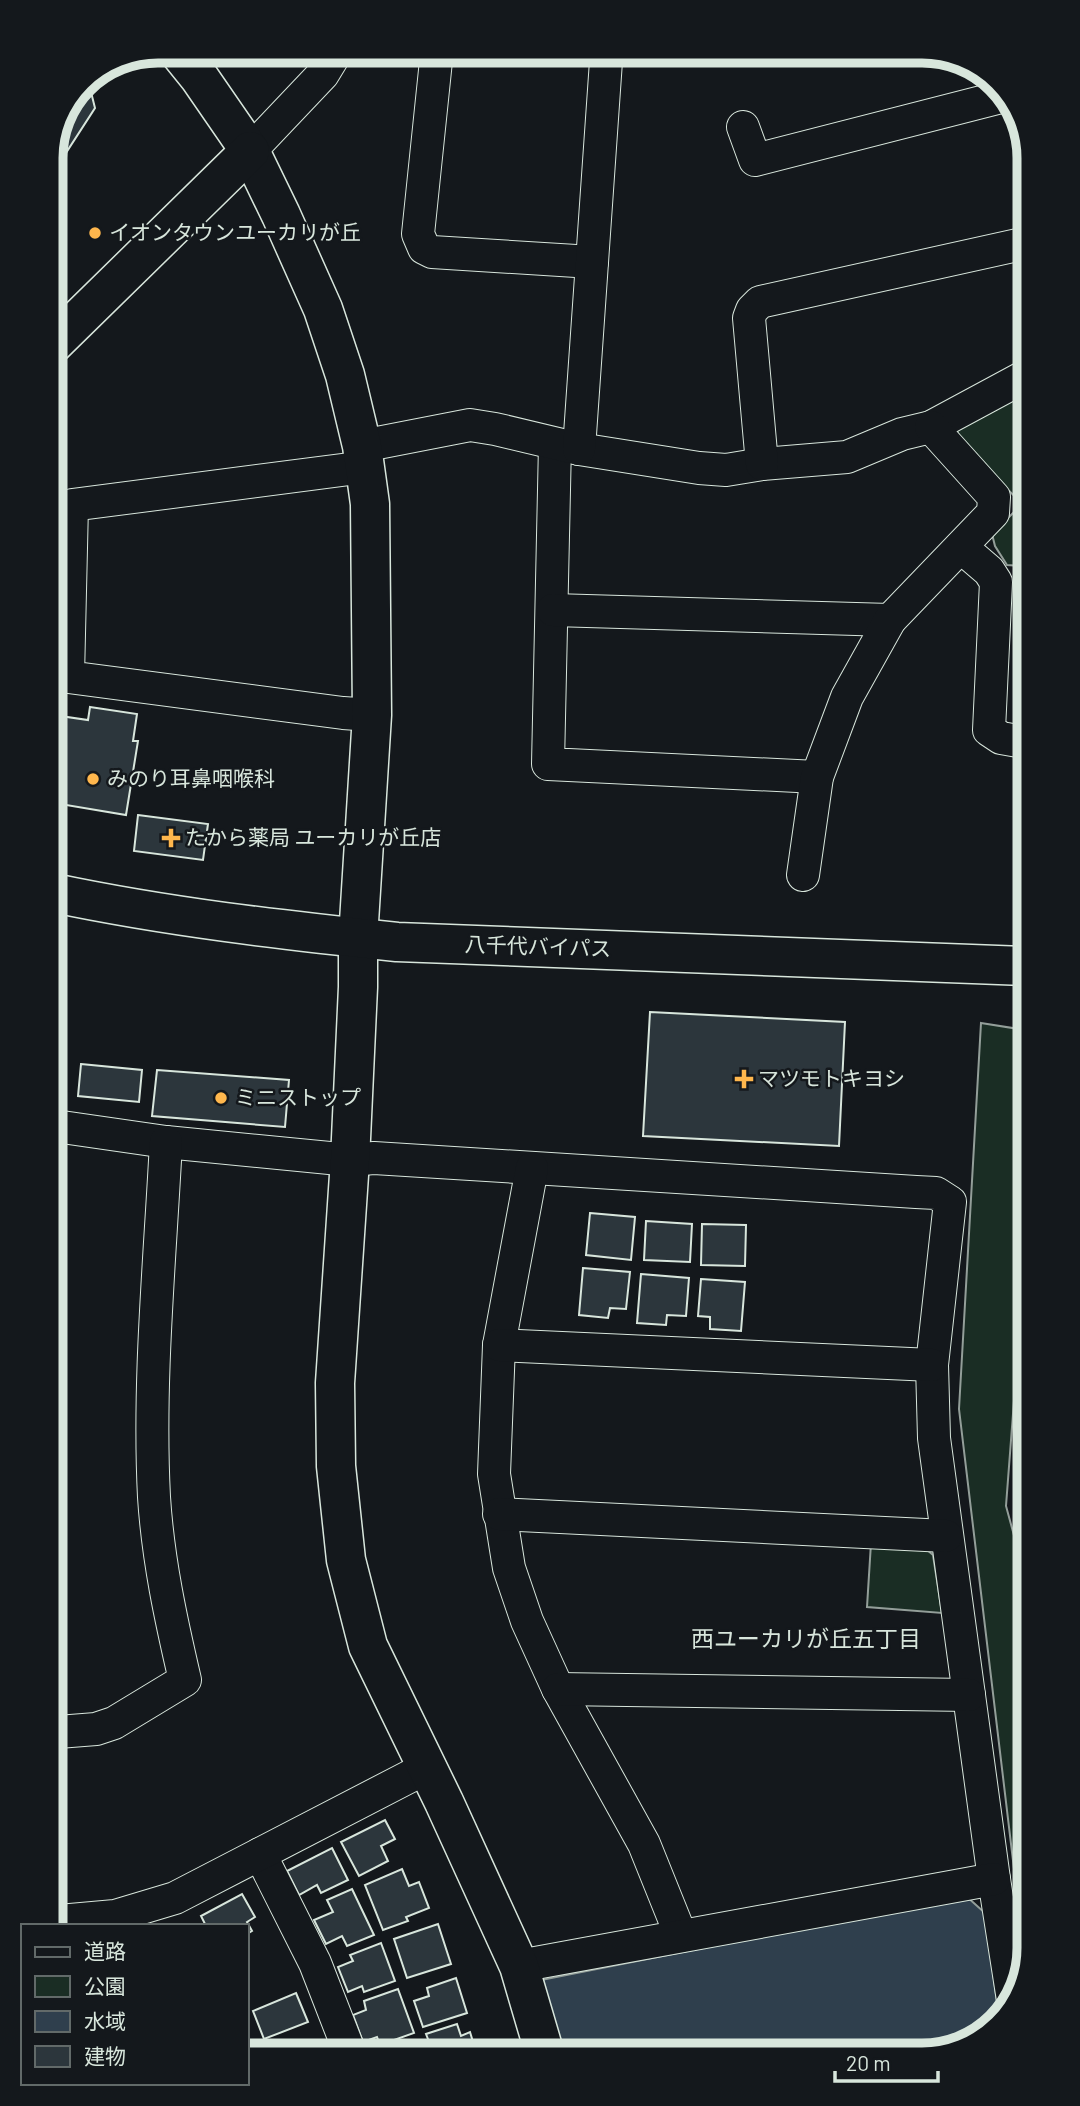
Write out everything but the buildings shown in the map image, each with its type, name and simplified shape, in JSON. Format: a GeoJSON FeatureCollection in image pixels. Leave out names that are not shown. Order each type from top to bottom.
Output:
{"type":"FeatureCollection","features":[{"type":"Feature","properties":{"kind":"main road"},"geometry":{"type":"LineString","coordinates":[[188,63],[250,151],[323,309],[345,374],[370,504],[372,715],[358,938],[350,1160],[335,1384],[336,1466],[346,1560],[368,1646],[519,1966],[542,2043]]}},
{"type":"Feature","properties":{"kind":"main road"},"geometry":{"type":"LineString","coordinates":[[63,334],[250,151]]}},
{"type":"Feature","properties":{"kind":"main road","name":"八千代バイパス"},"geometry":{"type":"LineString","coordinates":[[63,895],[134,910],[310,934],[397,942],[1017,966]]}},
{"type":"Feature","properties":{"kind":"street"},"geometry":{"type":"LineString","coordinates":[[250,151],[323,74],[330,63]]}},
{"type":"Feature","properties":{"kind":"street"},"geometry":{"type":"LineString","coordinates":[[435,63],[418,234],[424,248],[432,253],[592,262]]}},
{"type":"Feature","properties":{"kind":"street"},"geometry":{"type":"LineString","coordinates":[[606,63],[592,262],[567,447],[553,610],[548,764],[817,777]]}},
{"type":"Feature","properties":{"kind":"street"},"geometry":{"type":"LineString","coordinates":[[743,127],[755,160],[995,98]]}},
{"type":"Feature","properties":{"kind":"street"},"geometry":{"type":"LineString","coordinates":[[762,464],[749,318],[751,310],[760,302],[1017,245]]}},
{"type":"Feature","properties":{"kind":"street"},"geometry":{"type":"LineString","coordinates":[[372,715],[68,677],[72,505],[363,457],[470,425],[567,447],[699,468],[726,470],[762,464],[847,457],[902,434],[931,427],[1017,381]]}},
{"type":"Feature","properties":{"kind":"street"},"geometry":{"type":"LineString","coordinates":[[803,875],[817,777],[848,697],[890,620],[993,513],[994,497],[931,427]]}},
{"type":"Feature","properties":{"kind":"street"},"geometry":{"type":"LineString","coordinates":[[961,547],[989,571],[1010,582],[989,730],[1001,738],[1017,741]]}},
{"type":"Feature","properties":{"kind":"street"},"geometry":{"type":"LineString","coordinates":[[553,610],[890,620]]}},
{"type":"Feature","properties":{"kind":"street"},"geometry":{"type":"LineString","coordinates":[[63,1127],[166,1142],[350,1160],[374,1158],[936,1193],[950,1202],[932,1365],[934,1438],[1010,1983]]}},
{"type":"Feature","properties":{"kind":"street"},"geometry":{"type":"LineString","coordinates":[[63,1732],[96,1729],[114,1723],[185,1680],[165,1592],[154,1499],[153,1419],[166,1142]]}},
{"type":"Feature","properties":{"kind":"street"},"geometry":{"type":"LineString","coordinates":[[532,1168],[499,1345],[495,1474],[509,1568],[527,1621],[558,1689],[644,1844],[681,1936]]}},
{"type":"Feature","properties":{"kind":"street"},"geometry":{"type":"LineString","coordinates":[[499,1345],[932,1365]]}},
{"type":"Feature","properties":{"kind":"street"},"geometry":{"type":"LineString","coordinates":[[499,1514],[946,1536]]}},
{"type":"Feature","properties":{"kind":"street"},"geometry":{"type":"LineString","coordinates":[[558,1689],[969,1695]]}},
{"type":"Feature","properties":{"kind":"street"},"geometry":{"type":"LineString","coordinates":[[63,1921],[115,1916],[175,1898],[426,1768]]}},
{"type":"Feature","properties":{"kind":"street"},"geometry":{"type":"LineString","coordinates":[[260,1854],[315,1963],[346,2043]]}},
{"type":"Feature","properties":{"kind":"street"},"geometry":{"type":"LineString","coordinates":[[519,1966],[994,1879]]}},
{"type":"Feature","properties":{"kind":"green space"},"geometry":{"type":"Polygon","coordinates":[[[1017,394],[1017,499],[958,438],[957,427],[1017,394]]]}},
{"type":"Feature","properties":{"kind":"green space"},"geometry":{"type":"Polygon","coordinates":[[[1017,509],[1017,566],[1007,565],[995,546],[992,534],[1017,509]]]}},
{"type":"Feature","properties":{"kind":"green space"},"geometry":{"type":"Polygon","coordinates":[[[981,1023],[1017,1029],[1017,1361],[1006,1506],[1017,1546],[1017,1894],[959,1409],[981,1023]]]}},
{"type":"Feature","properties":{"kind":"green space"},"geometry":{"type":"Polygon","coordinates":[[[871,1543],[926,1549],[933,1555],[942,1613],[867,1607],[871,1543]]]}},
{"type":"Feature","properties":{"kind":"water"},"geometry":{"type":"Polygon","coordinates":[[[966,1896],[985,1913],[997,2005],[985,2019],[958,2036],[922,2043],[547,2043],[536,1981],[966,1896]]]}},
{"type":"Feature","properties":{"kind":"place","name":"イオンタウンユーカリが丘"},"geometry":{"type":"Point","coordinates":[95,233]}},
{"type":"Feature","properties":{"kind":"place","name":"みのり耳鼻咽喉科"},"geometry":{"type":"Point","coordinates":[93,779]}},
{"type":"Feature","properties":{"kind":"place","name":"たから薬局 ユーカリが丘店"},"geometry":{"type":"Point","coordinates":[171,838]}},
{"type":"Feature","properties":{"kind":"place","name":"マツモトキヨシ"},"geometry":{"type":"Point","coordinates":[744,1079]}},
{"type":"Feature","properties":{"kind":"place","name":"ミニストップ"},"geometry":{"type":"Point","coordinates":[221,1098]}},
{"type":"Feature","properties":{"kind":"district","name":"西ユーカリが丘五丁目"},"geometry":{"type":"Point","coordinates":[806,1639]}}]}
